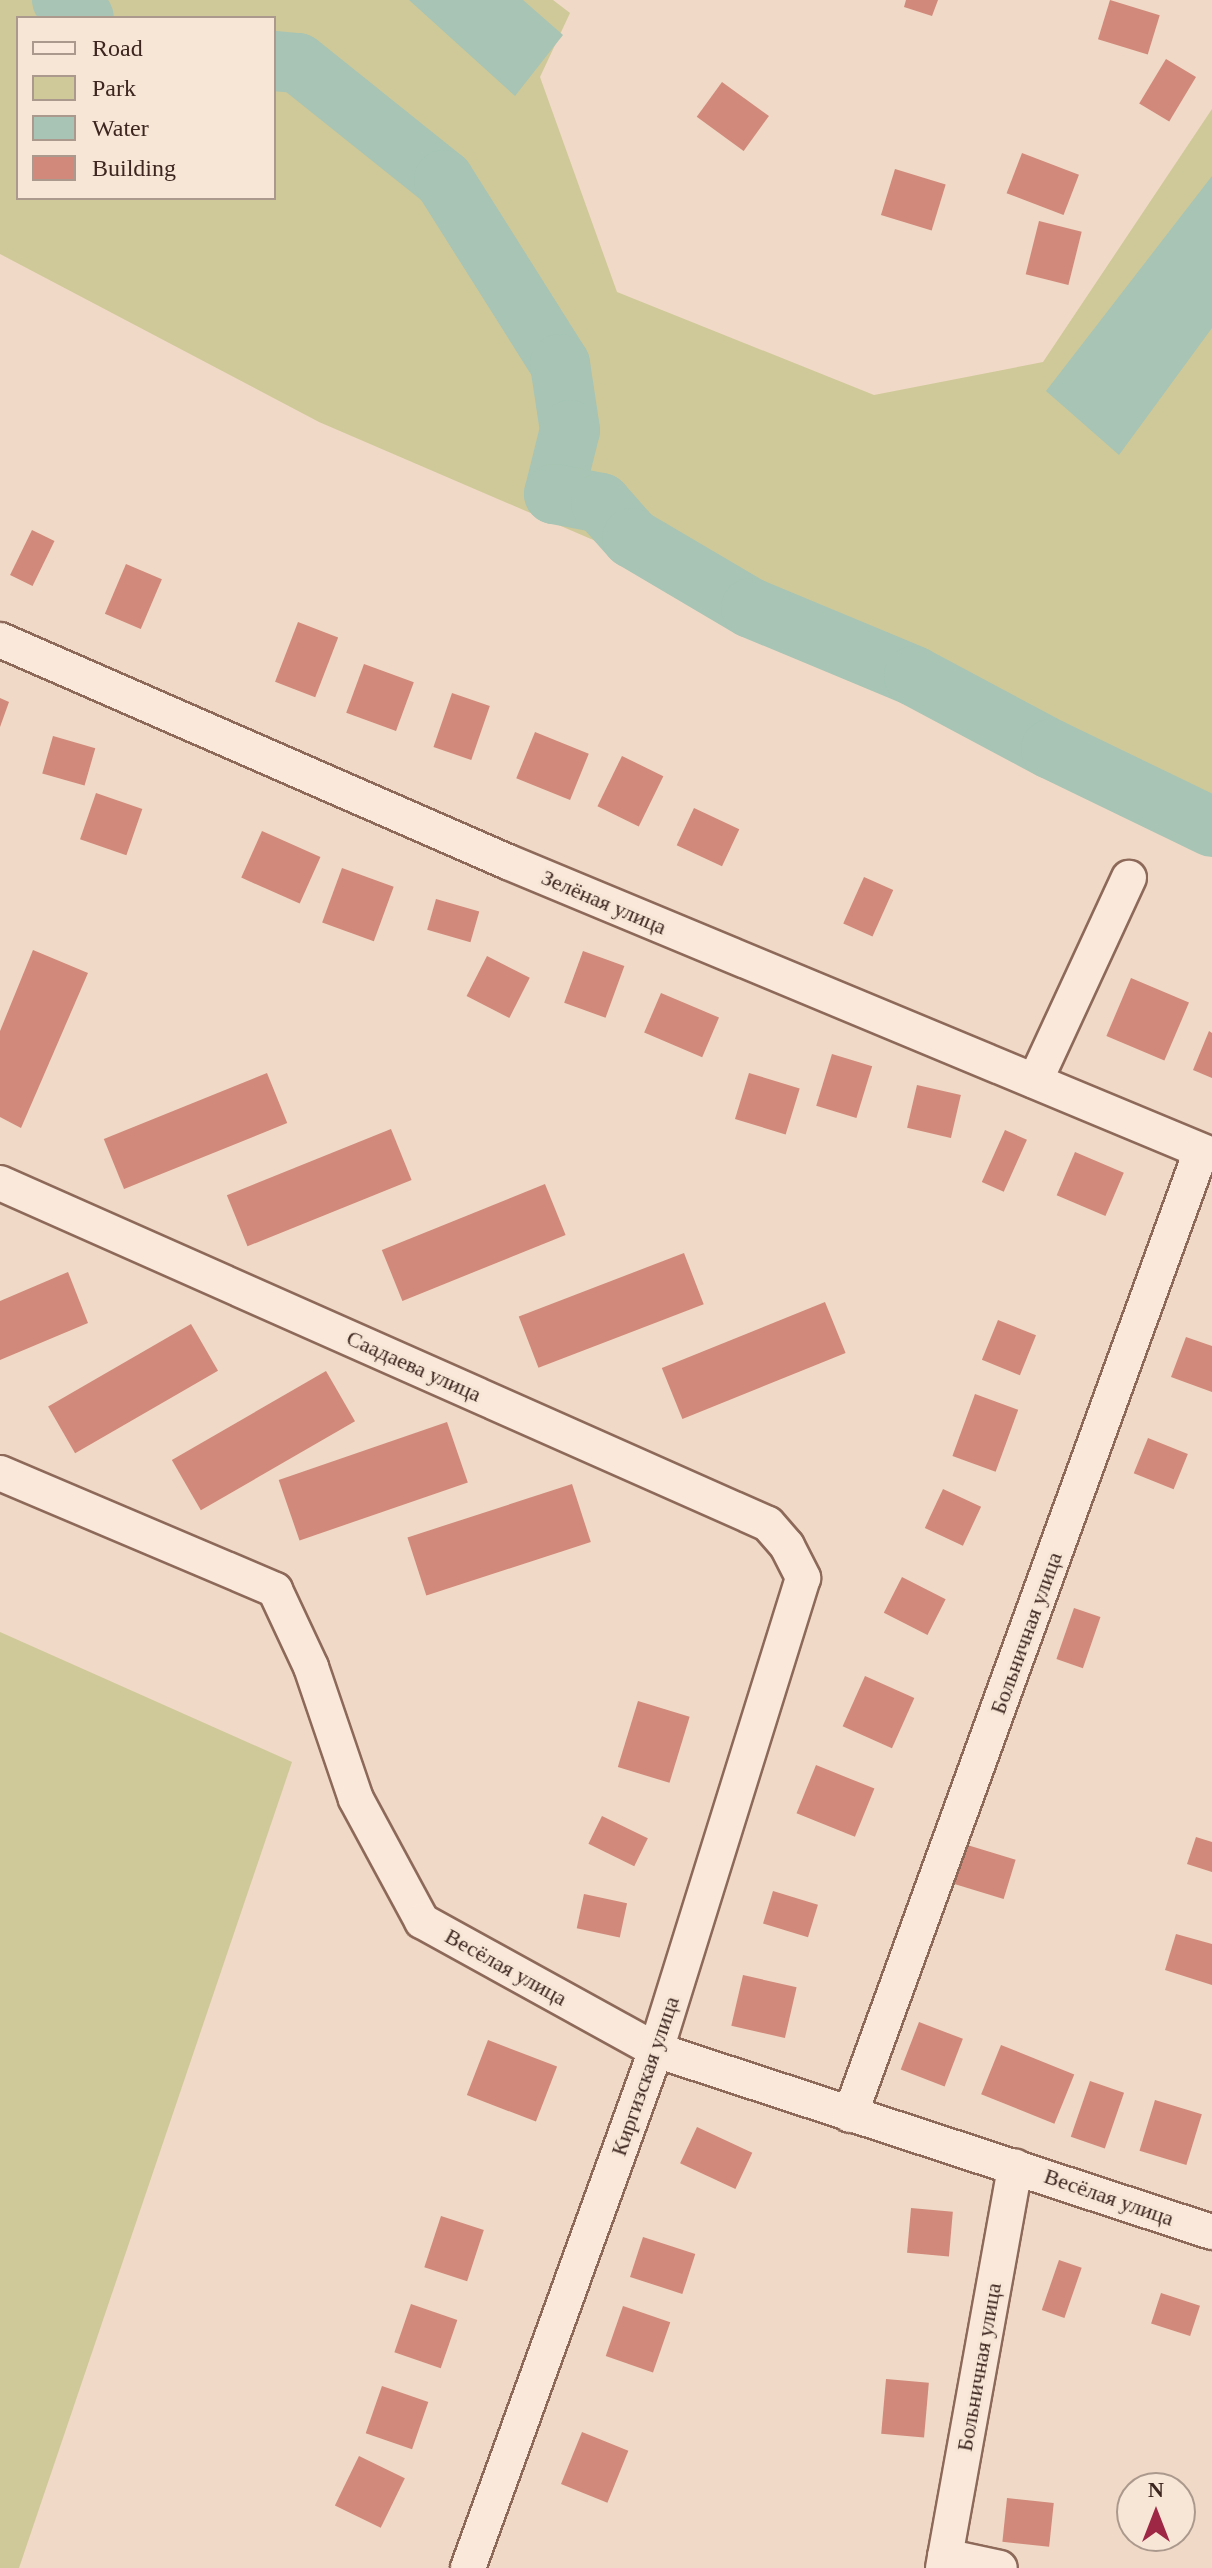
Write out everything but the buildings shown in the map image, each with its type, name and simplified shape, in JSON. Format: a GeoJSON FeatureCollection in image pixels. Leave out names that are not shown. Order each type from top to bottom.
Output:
{"type":"FeatureCollection","features":[{"type":"Feature","properties":{"kind":"street","name":"Зелёная улица"},"geometry":{"type":"LineString","coordinates":[[0,640],[508,862],[1206,1153]]}},
{"type":"Feature","properties":{"kind":"street"},"geometry":{"type":"LineString","coordinates":[[1035,1081],[1129,878]]}},
{"type":"Feature","properties":{"kind":"street","name":"Больничная улица"},"geometry":{"type":"LineString","coordinates":[[850,2115],[1206,1153]]}},
{"type":"Feature","properties":{"kind":"street","name":"Саадаева улица"},"geometry":{"type":"LineString","coordinates":[[0,1183],[768,1524],[787,1546],[803,1578]]}},
{"type":"Feature","properties":{"kind":"street","name":"Весёлая улица"},"geometry":{"type":"LineString","coordinates":[[0,1473],[275,1590],[311,1667],[356,1799],[422,1921],[656,2050],[1212,2232]]}},
{"type":"Feature","properties":{"kind":"street","name":"Киргизская улица"},"geometry":{"type":"LineString","coordinates":[[468,2568],[656,2050],[803,1578]]}},
{"type":"Feature","properties":{"kind":"street","name":"Больничная улица"},"geometry":{"type":"LineString","coordinates":[[944,2562],[1015,2166]]}},
{"type":"Feature","properties":{"kind":"street"},"geometry":{"type":"LineString","coordinates":[[944,2562],[1000,2568]]}},
{"type":"Feature","properties":{"kind":"green space"},"geometry":{"type":"Polygon","coordinates":[[[0,0],[553,0],[570,13],[540,77],[617,292],[874,395],[1043,362],[1212,109],[1212,794],[929,675],[684,579],[319,422],[0,254],[0,0]]]}},
{"type":"Feature","properties":{"kind":"green space"},"geometry":{"type":"Polygon","coordinates":[[[0,1632],[292,1762],[19,2568],[0,2568],[0,1632]]]}},
{"type":"Feature","properties":{"kind":"water"},"geometry":{"type":"Polygon","coordinates":[[[409,0],[523,0],[563,35],[515,96],[409,0]]]}},
{"type":"Feature","properties":{"kind":"water"},"geometry":{"type":"Polygon","coordinates":[[[1212,176],[1212,328],[1119,455],[1046,391],[1212,176]]]}},
{"type":"Feature","properties":{"kind":"waterway"},"geometry":{"type":"LineString","coordinates":[[62,0],[82,16]]}},
{"type":"Feature","properties":{"kind":"waterway"},"geometry":{"type":"LineString","coordinates":[[276,61],[298,63],[444,180],[560,364],[570,430],[554,494],[601,503],[632,538],[751,608],[914,676],[1051,749],[1212,827]]}}]}
